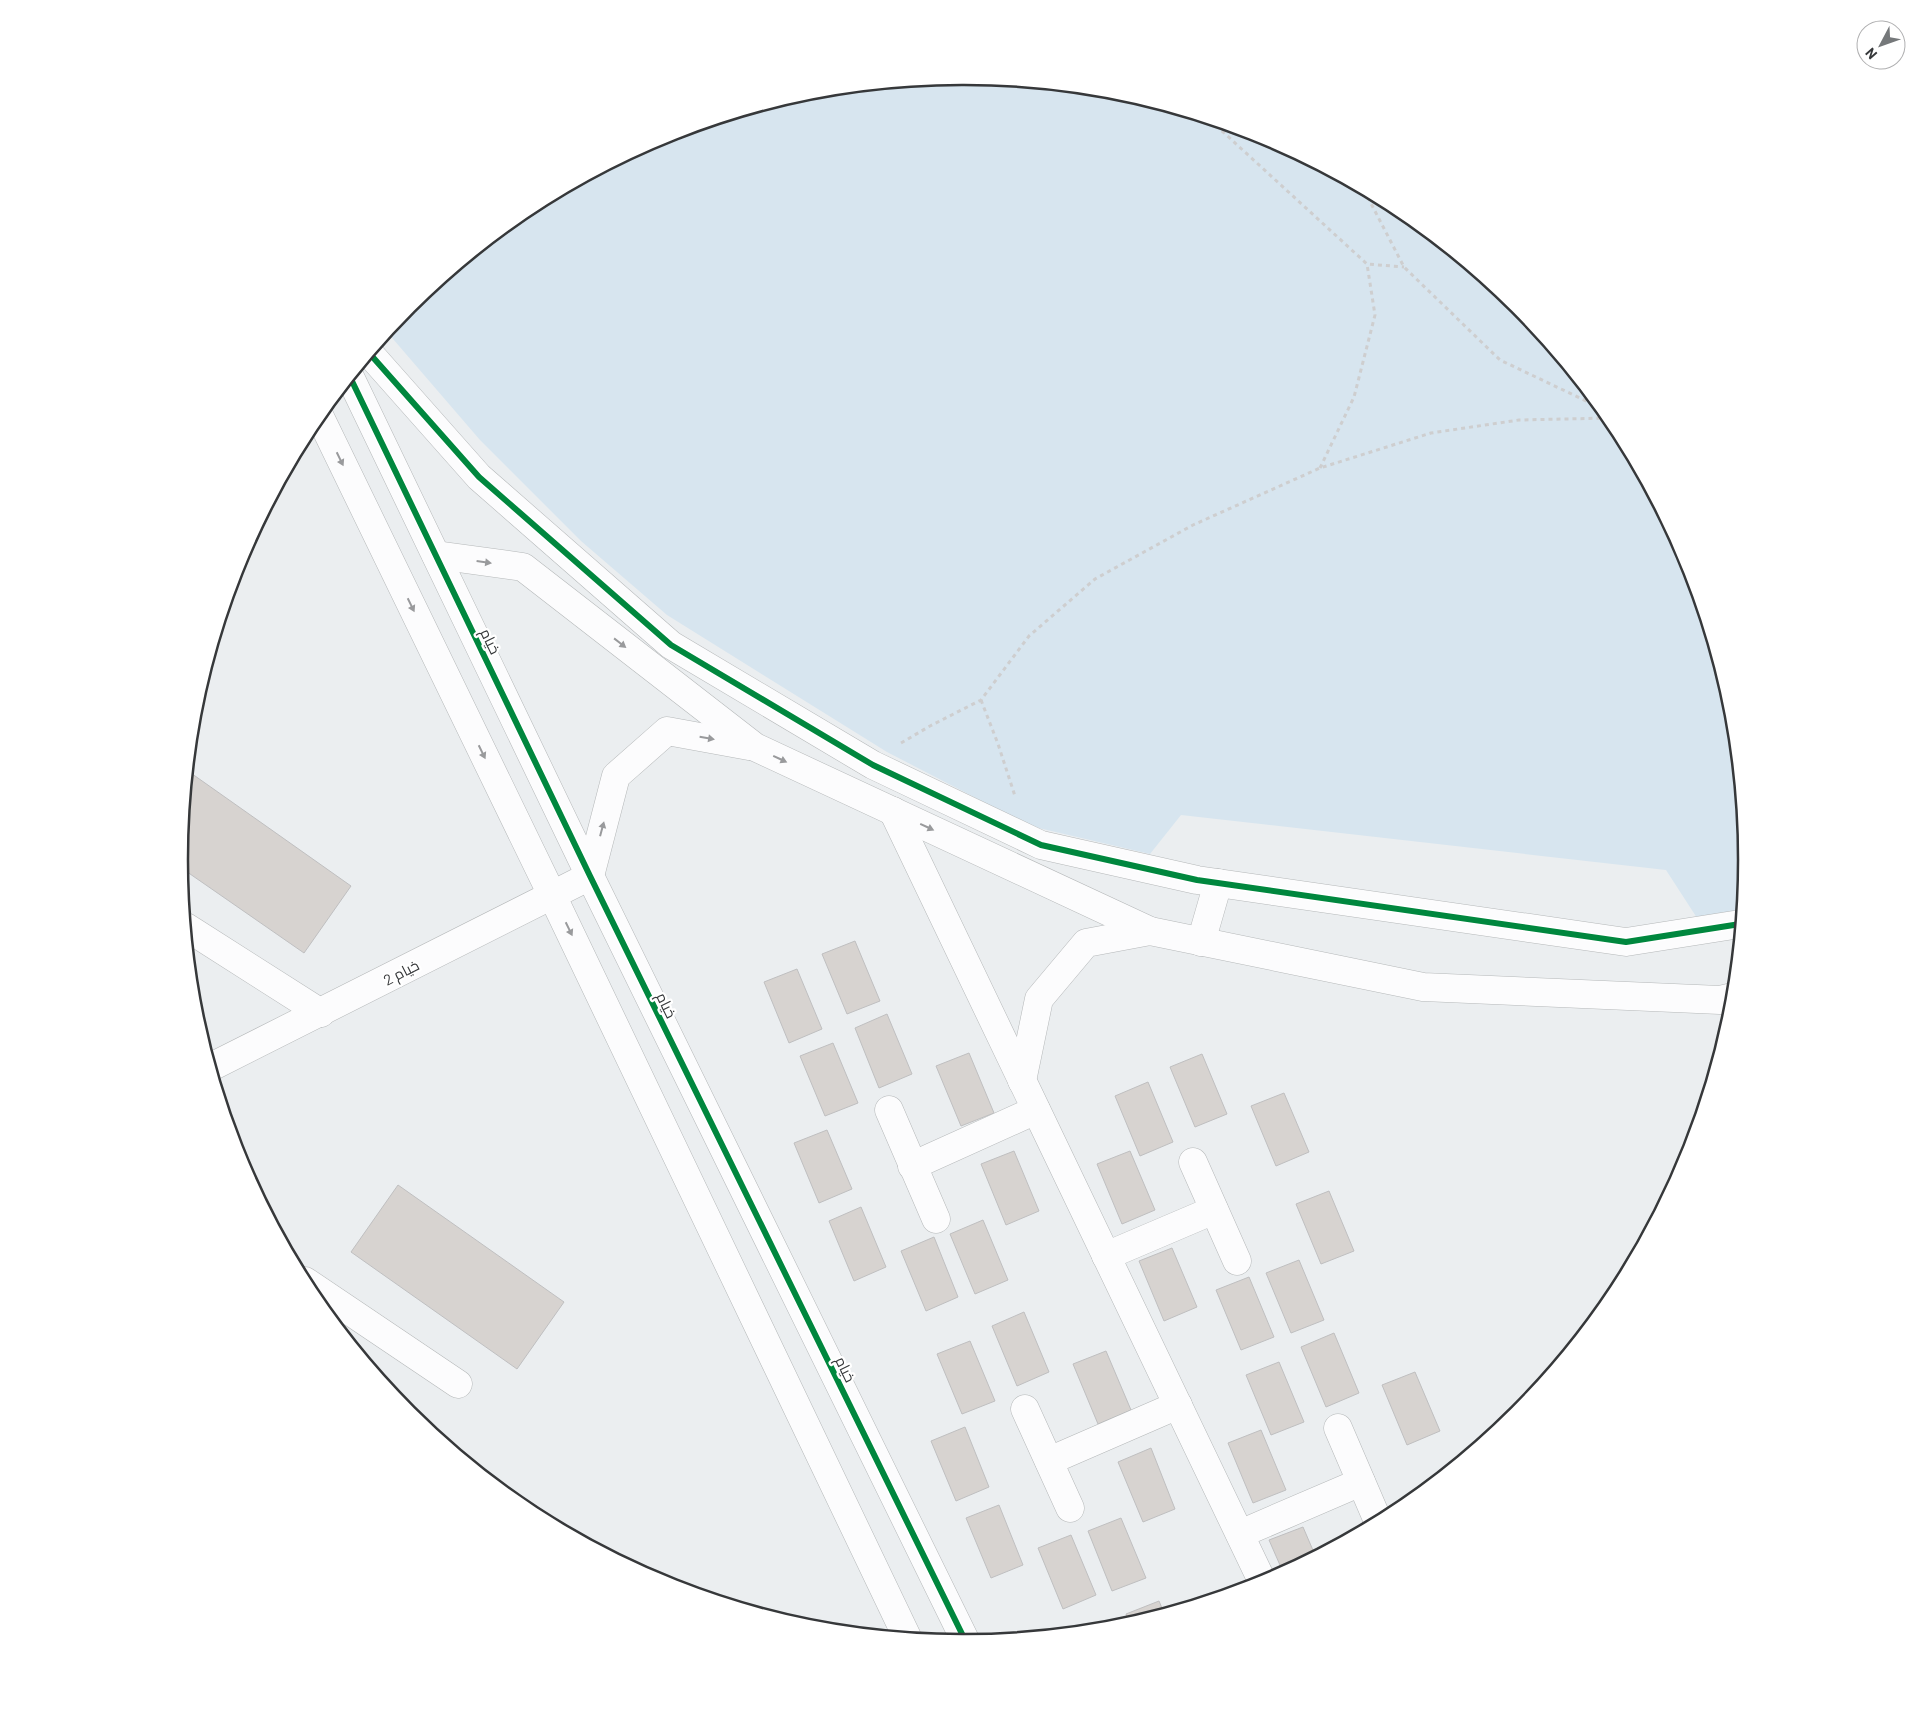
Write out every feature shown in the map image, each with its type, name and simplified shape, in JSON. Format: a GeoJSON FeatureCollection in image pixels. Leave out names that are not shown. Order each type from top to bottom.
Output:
{"type":"FeatureCollection","features":[{"type":"Feature","properties":{"kind":"street"},"geometry":{"type":"LineString","coordinates":[[374,358],[478,476],[671,645],[873,765],[1041,845],[1218,883],[1626,942],[1735,925]]}},
{"type":"Feature","properties":{"kind":"street","name":"خیام"},"geometry":{"type":"LineString","coordinates":[[353,383],[590,876],[962,1634]]}},
{"type":"Feature","properties":{"kind":"street"},"geometry":{"type":"LineString","coordinates":[[323,424],[552,895],[905,1631]]}},
{"type":"Feature","properties":{"kind":"street"},"geometry":{"type":"LineString","coordinates":[[436,555],[523,567],[754,747],[1150,931],[1423,987],[1725,999]]}},
{"type":"Feature","properties":{"kind":"street"},"geometry":{"type":"LineString","coordinates":[[590,876],[616,776],[668,731],[754,747]]}},
{"type":"Feature","properties":{"kind":"street"},"geometry":{"type":"LineString","coordinates":[[893,812],[1259,1575]]}},
{"type":"Feature","properties":{"kind":"street","name":"خیام 2"},"geometry":{"type":"LineString","coordinates":[[216,1065],[590,876]]}},
{"type":"Feature","properties":{"kind":"street"},"geometry":{"type":"LineString","coordinates":[[1201,942],[1218,883]]}},
{"type":"Feature","properties":{"kind":"street"},"geometry":{"type":"LineString","coordinates":[[192,930],[320,1013]]}},
{"type":"Feature","properties":{"kind":"street"},"geometry":{"type":"LineString","coordinates":[[1022,1081],[1039,999],[1086,943],[1150,931]]}},
{"type":"Feature","properties":{"kind":"street"},"geometry":{"type":"LineString","coordinates":[[889,1110],[936,1219]]}},
{"type":"Feature","properties":{"kind":"street"},"geometry":{"type":"LineString","coordinates":[[912,1166],[1036,1110]]}},
{"type":"Feature","properties":{"kind":"street"},"geometry":{"type":"LineString","coordinates":[[1193,1162],[1236,1261]]}},
{"type":"Feature","properties":{"kind":"street"},"geometry":{"type":"LineString","coordinates":[[1106,1256],[1214,1210]]}},
{"type":"Feature","properties":{"kind":"street"},"geometry":{"type":"LineString","coordinates":[[320,1291],[458,1384]]}},
{"type":"Feature","properties":{"kind":"street"},"geometry":{"type":"LineString","coordinates":[[1049,1462],[1178,1405]]}},
{"type":"Feature","properties":{"kind":"street"},"geometry":{"type":"LineString","coordinates":[[1025,1409],[1070,1508]]}},
{"type":"Feature","properties":{"kind":"street"},"geometry":{"type":"LineString","coordinates":[[1338,1428],[1375,1514]]}},
{"type":"Feature","properties":{"kind":"street"},"geometry":{"type":"LineString","coordinates":[[1240,1534],[1361,1482]]}},
{"type":"Feature","properties":{"kind":"path"},"geometry":{"type":"LineString","coordinates":[[1220,129],[1367,264],[1404,267]]}},
{"type":"Feature","properties":{"kind":"path"},"geometry":{"type":"LineString","coordinates":[[1370,202],[1404,267],[1500,360],[1587,401]]}},
{"type":"Feature","properties":{"kind":"path"},"geometry":{"type":"LineString","coordinates":[[1320,468],[1354,397],[1375,315],[1367,264]]}},
{"type":"Feature","properties":{"kind":"path"},"geometry":{"type":"LineString","coordinates":[[873,765],[887,752],[930,726],[981,700],[1029,636],[1094,579],[1193,524],[1320,468],[1431,433],[1519,420],[1599,418]]}},
{"type":"Feature","properties":{"kind":"shaded area"},"geometry":{"type":"Polygon","coordinates":[[[963,85],[1014,87],[1114,100],[1163,111],[1212,126],[1306,165],[1350,189],[1434,245],[1474,277],[1511,312],[1577,388],[1607,429],[1634,472],[1658,517],[1679,563],[1711,659],[1723,708],[1731,758],[1736,809],[1738,860],[1735,918],[1699,921],[1666,870],[1181,815],[1150,854],[1030,826],[887,752],[667,615],[581,541],[480,440],[392,337],[452,277],[533,216],[576,189],[620,165],[667,144],[714,126],[763,111],[812,100],[912,87],[963,85]]]}},
{"type":"Feature","properties":{"kind":"building"},"geometry":{"type":"Polygon","coordinates":[[[193,775],[351,886],[304,953],[189,873],[190,809],[193,775]]]}},
{"type":"Feature","properties":{"kind":"building"},"geometry":{"type":"Polygon","coordinates":[[[855,941],[880,1001],[847,1014],[822,954],[855,941]]]}},
{"type":"Feature","properties":{"kind":"building"},"geometry":{"type":"Polygon","coordinates":[[[797,969],[822,1029],[789,1043],[764,982],[797,969]]]}},
{"type":"Feature","properties":{"kind":"building"},"geometry":{"type":"Polygon","coordinates":[[[887,1014],[912,1074],[879,1088],[855,1028],[887,1014]]]}},
{"type":"Feature","properties":{"kind":"building"},"geometry":{"type":"Polygon","coordinates":[[[833,1043],[858,1103],[825,1116],[800,1056],[833,1043]]]}},
{"type":"Feature","properties":{"kind":"building"},"geometry":{"type":"Polygon","coordinates":[[[969,1053],[994,1113],[961,1126],[936,1066],[969,1053]]]}},
{"type":"Feature","properties":{"kind":"building"},"geometry":{"type":"Polygon","coordinates":[[[1202,1054],[1227,1114],[1195,1127],[1170,1067],[1202,1054]]]}},
{"type":"Feature","properties":{"kind":"building"},"geometry":{"type":"Polygon","coordinates":[[[1148,1082],[1173,1142],[1140,1156],[1115,1096],[1148,1082]]]}},
{"type":"Feature","properties":{"kind":"building"},"geometry":{"type":"Polygon","coordinates":[[[1284,1093],[1309,1152],[1276,1166],[1251,1106],[1284,1093]]]}},
{"type":"Feature","properties":{"kind":"building"},"geometry":{"type":"Polygon","coordinates":[[[827,1130],[852,1189],[819,1203],[794,1143],[827,1130]]]}},
{"type":"Feature","properties":{"kind":"building"},"geometry":{"type":"Polygon","coordinates":[[[1014,1151],[1039,1211],[1006,1225],[981,1164],[1014,1151]]]}},
{"type":"Feature","properties":{"kind":"building"},"geometry":{"type":"Polygon","coordinates":[[[1130,1151],[1155,1210],[1122,1224],[1097,1164],[1130,1151]]]}},
{"type":"Feature","properties":{"kind":"building"},"geometry":{"type":"Polygon","coordinates":[[[398,1185],[564,1302],[517,1369],[351,1252],[398,1185]]]}},
{"type":"Feature","properties":{"kind":"building"},"geometry":{"type":"Polygon","coordinates":[[[1329,1191],[1354,1251],[1321,1264],[1296,1204],[1329,1191]]]}},
{"type":"Feature","properties":{"kind":"building"},"geometry":{"type":"Polygon","coordinates":[[[861,1207],[886,1267],[854,1281],[829,1221],[861,1207]]]}},
{"type":"Feature","properties":{"kind":"building"},"geometry":{"type":"Polygon","coordinates":[[[983,1220],[1008,1280],[975,1294],[950,1234],[983,1220]]]}},
{"type":"Feature","properties":{"kind":"building"},"geometry":{"type":"Polygon","coordinates":[[[934,1237],[958,1297],[926,1311],[901,1251],[934,1237]]]}},
{"type":"Feature","properties":{"kind":"building"},"geometry":{"type":"Polygon","coordinates":[[[1172,1248],[1197,1307],[1164,1321],[1139,1261],[1172,1248]]]}},
{"type":"Feature","properties":{"kind":"building"},"geometry":{"type":"Polygon","coordinates":[[[1299,1260],[1324,1320],[1291,1333],[1266,1273],[1299,1260]]]}},
{"type":"Feature","properties":{"kind":"building"},"geometry":{"type":"Polygon","coordinates":[[[1249,1277],[1274,1337],[1241,1350],[1216,1290],[1249,1277]]]}},
{"type":"Feature","properties":{"kind":"building"},"geometry":{"type":"Polygon","coordinates":[[[1024,1312],[1049,1372],[1017,1386],[992,1326],[1024,1312]]]}},
{"type":"Feature","properties":{"kind":"building"},"geometry":{"type":"Polygon","coordinates":[[[1334,1333],[1359,1393],[1326,1407],[1301,1347],[1334,1333]]]}},
{"type":"Feature","properties":{"kind":"building"},"geometry":{"type":"Polygon","coordinates":[[[970,1341],[995,1401],[962,1414],[937,1354],[970,1341]]]}},
{"type":"Feature","properties":{"kind":"building"},"geometry":{"type":"Polygon","coordinates":[[[1106,1351],[1131,1410],[1098,1424],[1073,1364],[1106,1351]]]}},
{"type":"Feature","properties":{"kind":"building"},"geometry":{"type":"Polygon","coordinates":[[[1279,1362],[1304,1422],[1271,1435],[1246,1375],[1279,1362]]]}},
{"type":"Feature","properties":{"kind":"building"},"geometry":{"type":"Polygon","coordinates":[[[1415,1372],[1440,1431],[1407,1445],[1382,1385],[1415,1372]]]}},
{"type":"Feature","properties":{"kind":"building"},"geometry":{"type":"Polygon","coordinates":[[[965,1427],[989,1487],[956,1501],[931,1441],[965,1427]]]}},
{"type":"Feature","properties":{"kind":"building"},"geometry":{"type":"Polygon","coordinates":[[[1261,1430],[1286,1490],[1253,1503],[1228,1443],[1261,1430]]]}},
{"type":"Feature","properties":{"kind":"building"},"geometry":{"type":"Polygon","coordinates":[[[1151,1448],[1175,1509],[1143,1522],[1118,1462],[1151,1448]]]}},
{"type":"Feature","properties":{"kind":"building"},"geometry":{"type":"Polygon","coordinates":[[[999,1505],[1023,1565],[991,1578],[966,1518],[999,1505]]]}},
{"type":"Feature","properties":{"kind":"building"},"geometry":{"type":"Polygon","coordinates":[[[1121,1518],[1146,1578],[1112,1591],[1088,1531],[1121,1518]]]}},
{"type":"Feature","properties":{"kind":"building"},"geometry":{"type":"Polygon","coordinates":[[[1303,1527],[1313,1550],[1280,1566],[1269,1540],[1303,1527]]]}},
{"type":"Feature","properties":{"kind":"building"},"geometry":{"type":"Polygon","coordinates":[[[1071,1535],[1096,1595],[1063,1609],[1038,1548],[1071,1535]]]}},
{"type":"Feature","properties":{"kind":"building"},"geometry":{"type":"Polygon","coordinates":[[[1159,1601],[1162,1608],[1127,1616],[1126,1614],[1159,1601]]]}},
{"type":"Feature","properties":{"kind":"cycle path"},"geometry":{"type":"LineString","coordinates":[[374,358],[479,477],[671,645],[873,765],[1041,845],[1197,880],[1626,942],[1735,925]]}},
{"type":"Feature","properties":{"kind":"cycle path"},"geometry":{"type":"LineString","coordinates":[[353,383],[590,876],[962,1634]]}}]}
